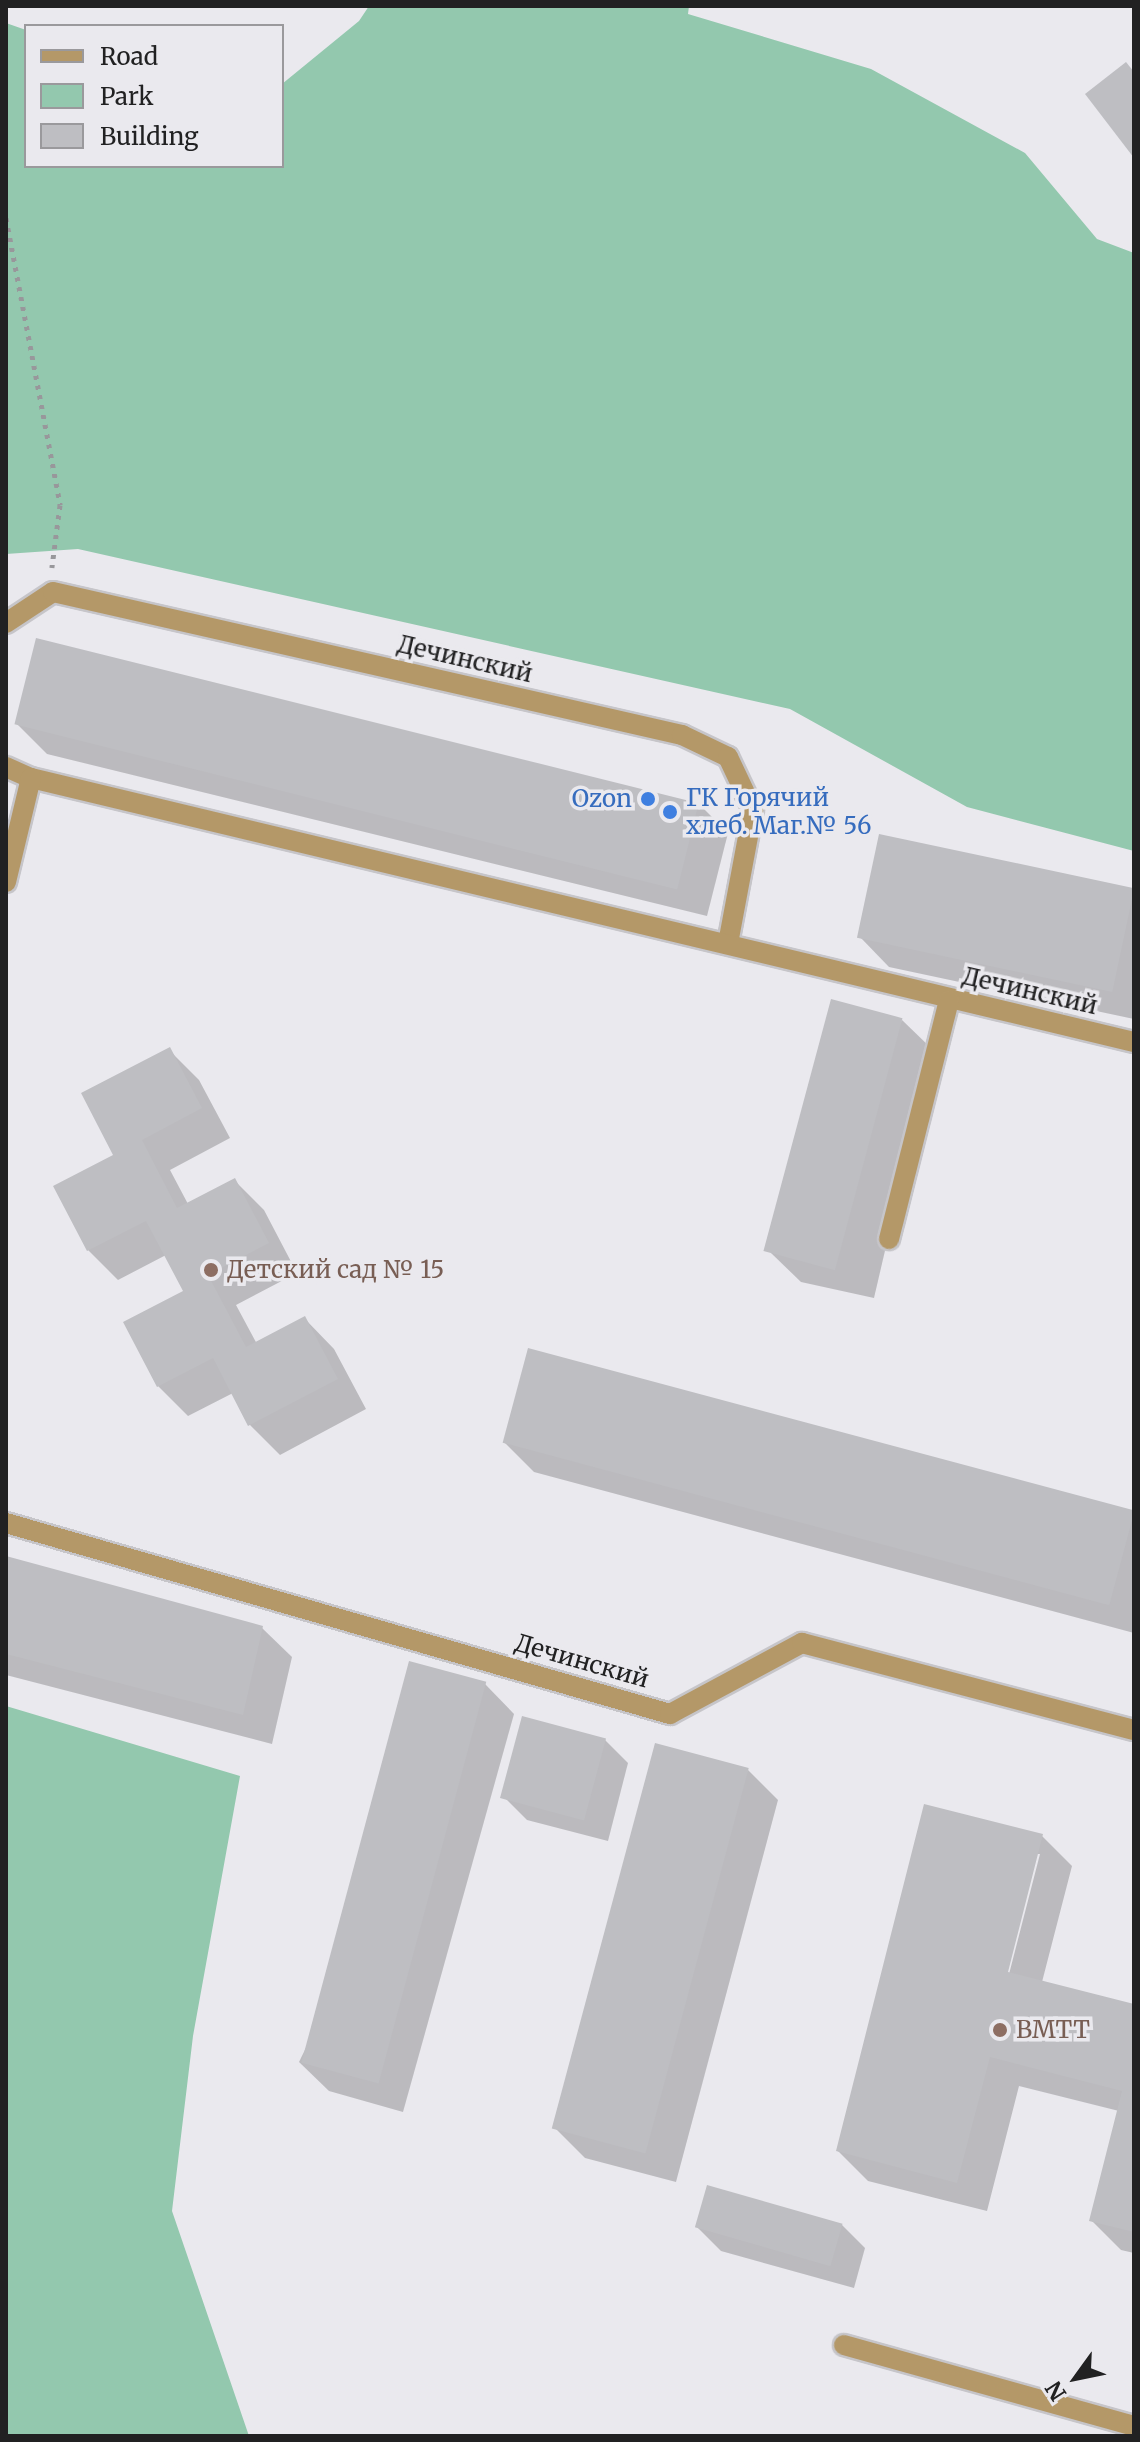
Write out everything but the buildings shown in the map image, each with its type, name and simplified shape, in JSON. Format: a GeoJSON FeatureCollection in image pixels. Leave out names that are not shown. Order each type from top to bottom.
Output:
{"type":"FeatureCollection","features":[{"type":"Feature","properties":{"kind":"street"},"geometry":{"type":"LineString","coordinates":[[6,623],[53,592]]}},
{"type":"Feature","properties":{"kind":"street","name":"Дечинский"},"geometry":{"type":"LineString","coordinates":[[53,592],[682,735],[728,757],[753,810],[728,943]]}},
{"type":"Feature","properties":{"kind":"street","name":"Дечинский"},"geometry":{"type":"LineString","coordinates":[[6,767],[31,778],[1134,1042]]}},
{"type":"Feature","properties":{"kind":"street"},"geometry":{"type":"LineString","coordinates":[[6,882],[31,778]]}},
{"type":"Feature","properties":{"kind":"street"},"geometry":{"type":"LineString","coordinates":[[889,1239],[949,1000]]}},
{"type":"Feature","properties":{"kind":"street","name":"Дечинский"},"geometry":{"type":"LineString","coordinates":[[6,1523],[670,1714],[802,1643],[1134,1730]]}},
{"type":"Feature","properties":{"kind":"street"},"geometry":{"type":"LineString","coordinates":[[844,2345],[1134,2426]]}},
{"type":"Feature","properties":{"kind":"path"},"geometry":{"type":"LineString","coordinates":[[6,218],[60,505],[53,592]]}},
{"type":"Feature","properties":{"kind":"green space"},"geometry":{"type":"Polygon","coordinates":[[[369,6],[689,6],[688,14],[871,69],[1025,153],[1097,239],[1134,253],[1134,851],[967,807],[790,709],[78,549],[6,554],[6,23],[24,29],[24,168],[284,168],[284,82],[359,21],[369,6]]]}},
{"type":"Feature","properties":{"kind":"green space"},"geometry":{"type":"Polygon","coordinates":[[[6,1706],[240,1776],[193,2036],[172,2211],[249,2436],[6,2436],[6,1706]]]}},
{"type":"Feature","properties":{"kind":"place","name":"Ozon"},"geometry":{"type":"Point","coordinates":[648,799]}},
{"type":"Feature","properties":{"kind":"place","name":"ГК Горячий хлеб. Маг.№ 56"},"geometry":{"type":"Point","coordinates":[670,812]}},
{"type":"Feature","properties":{"kind":"place","name":"Детский сад № 15"},"geometry":{"type":"Point","coordinates":[211,1270]}},
{"type":"Feature","properties":{"kind":"place","name":"ВМТТ"},"geometry":{"type":"Point","coordinates":[1000,2030]}}]}
